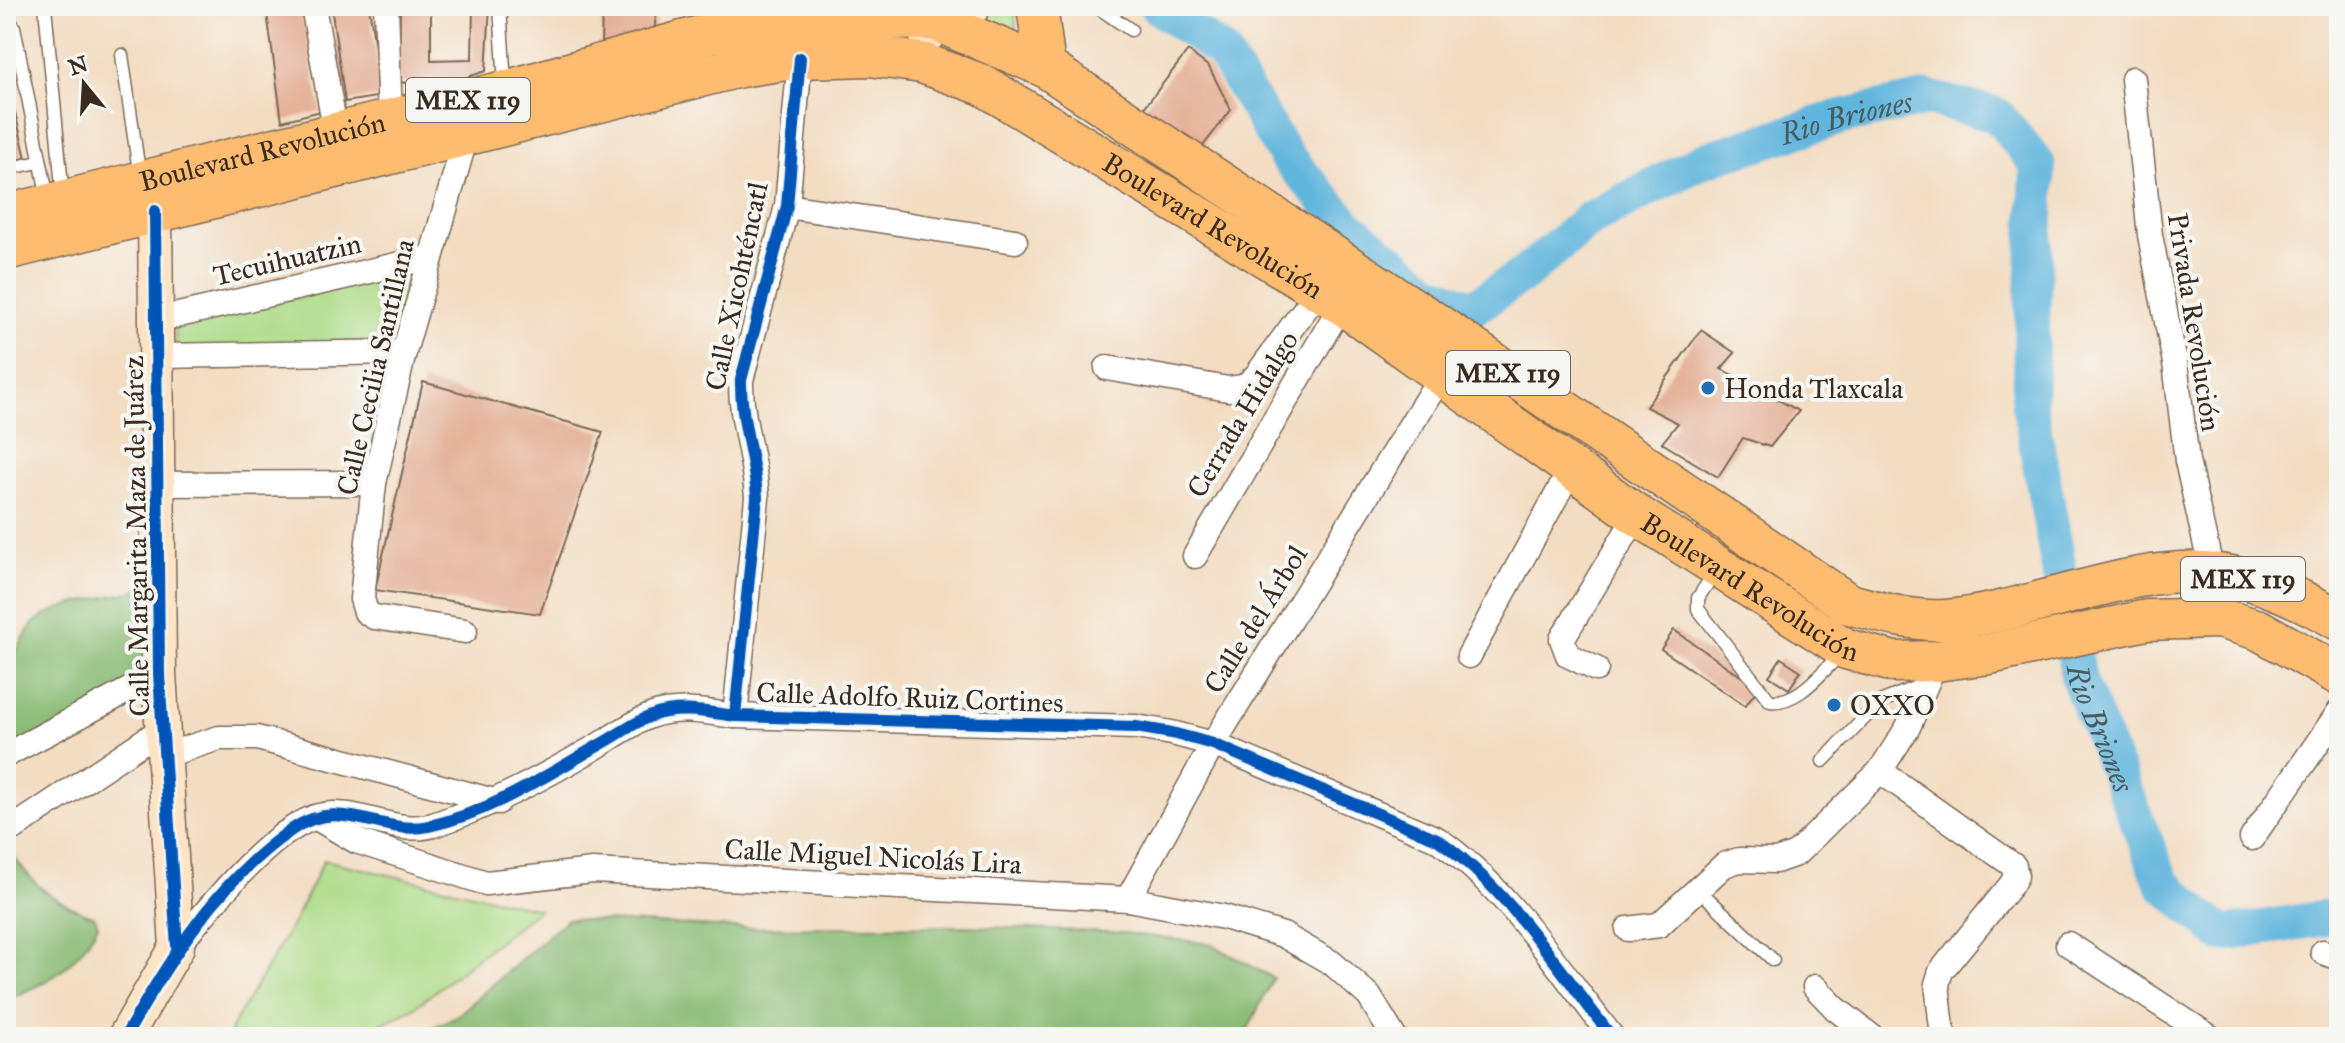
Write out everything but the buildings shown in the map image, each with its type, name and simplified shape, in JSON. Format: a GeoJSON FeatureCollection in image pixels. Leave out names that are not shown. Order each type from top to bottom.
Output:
{"type":"FeatureCollection","features":[{"type":"Feature","properties":{"kind":"main road"},"geometry":{"type":"LineString","coordinates":[[1037,6],[1045,67]]}},
{"type":"Feature","properties":{"kind":"main road","name":"Boulevard Revolución"},"geometry":{"type":"LineString","coordinates":[[148,196],[336,134],[505,91],[642,45],[764,24],[817,19],[934,20],[1045,67],[1434,322],[1849,604],[1888,615],[1943,620],[2139,579],[2212,573],[2262,583],[2339,620]]}},
{"type":"Feature","properties":{"kind":"main road","name":"Boulevard Revolución"},"geometry":{"type":"LineString","coordinates":[[6,215],[56,216],[467,133],[740,67],[800,58],[870,56],[916,62],[983,85],[1331,297],[1637,515],[1846,649],[1932,672],[1990,654],[2146,620],[2219,618],[2259,630],[2339,675]]}},
{"type":"Feature","properties":{"kind":"main road","name":"Boulevard Revolución"},"geometry":{"type":"LineString","coordinates":[[6,250],[56,216]]}},
{"type":"Feature","properties":{"kind":"street"},"geometry":{"type":"LineString","coordinates":[[313,6],[336,134]]}},
{"type":"Feature","properties":{"kind":"street"},"geometry":{"type":"LineString","coordinates":[[386,6],[390,120]]}},
{"type":"Feature","properties":{"kind":"street"},"geometry":{"type":"LineString","coordinates":[[916,62],[934,20],[974,6]]}},
{"type":"Feature","properties":{"kind":"street","name":"Calle Xicohténcatl"},"geometry":{"type":"LineString","coordinates":[[735,716],[757,498],[755,471],[740,406],[741,380],[787,206],[800,58]]}},
{"type":"Feature","properties":{"kind":"street","name":"Privada Revolución"},"geometry":{"type":"LineString","coordinates":[[2133,79],[2150,235],[2175,363],[2187,461],[2212,573]]}},
{"type":"Feature","properties":{"kind":"street","name":"Calle Cecilia Santillana"},"geometry":{"type":"LineString","coordinates":[[465,631],[374,617],[366,612],[362,599],[374,483],[404,352],[467,133]]}},
{"type":"Feature","properties":{"kind":"street","name":"Calle Margarita Maza de Juárez"},"geometry":{"type":"LineString","coordinates":[[148,196],[157,320],[159,674],[177,947]]}},
{"type":"Feature","properties":{"kind":"street"},"geometry":{"type":"LineString","coordinates":[[787,206],[1015,241]]}},
{"type":"Feature","properties":{"kind":"street","name":"Tecuihuatzin"},"geometry":{"type":"LineString","coordinates":[[157,320],[431,257]]}},
{"type":"Feature","properties":{"kind":"street","name":"Cerrada Hidalgo"},"geometry":{"type":"LineString","coordinates":[[1107,368],[1228,389],[1244,387],[1331,297]]}},
{"type":"Feature","properties":{"kind":"street","name":"Cerrada Hidalgo"},"geometry":{"type":"LineString","coordinates":[[1195,556],[1331,297]]}},
{"type":"Feature","properties":{"kind":"street"},"geometry":{"type":"LineString","coordinates":[[157,356],[404,352]]}},
{"type":"Feature","properties":{"kind":"street","name":"Calle del Árbol"},"geometry":{"type":"LineString","coordinates":[[1128,899],[1213,744],[1441,376]]}},
{"type":"Feature","properties":{"kind":"street"},"geometry":{"type":"LineString","coordinates":[[1469,656],[1571,469]]}},
{"type":"Feature","properties":{"kind":"street"},"geometry":{"type":"LineString","coordinates":[[158,484],[374,483]]}},
{"type":"Feature","properties":{"kind":"street"},"geometry":{"type":"LineString","coordinates":[[1596,669],[1568,655],[1562,639],[1637,515]]}},
{"type":"Feature","properties":{"kind":"street"},"geometry":{"type":"LineString","coordinates":[[1628,929],[1659,925],[1724,865],[1739,860],[1776,861],[1796,854],[1880,771],[1908,727],[1932,672]]}},
{"type":"Feature","properties":{"kind":"street"},"geometry":{"type":"LineString","coordinates":[[6,755],[159,674]]}},
{"type":"Feature","properties":{"kind":"street","name":"Calle Adolfo Ruiz Cortines"},"geometry":{"type":"LineString","coordinates":[[315,817],[352,815],[401,828],[428,826],[498,802],[651,716],[684,710],[735,716],[1136,727],[1213,744],[1437,839],[1463,857],[1492,887],[1612,1037]]}},
{"type":"Feature","properties":{"kind":"street"},"geometry":{"type":"LineString","coordinates":[[2252,838],[2339,712]]}},
{"type":"Feature","properties":{"kind":"street"},"geometry":{"type":"LineString","coordinates":[[15,827],[164,742],[219,738],[257,738],[498,802]]}},
{"type":"Feature","properties":{"kind":"street"},"geometry":{"type":"LineString","coordinates":[[1880,771],[2014,866],[2016,876],[1941,971],[1937,984],[1943,1037]]}},
{"type":"Feature","properties":{"kind":"street"},"geometry":{"type":"LineString","coordinates":[[125,1037],[177,947],[225,889],[290,831],[315,817]]}},
{"type":"Feature","properties":{"kind":"street","name":"Calle Miguel Nicolás Lira"},"geometry":{"type":"LineString","coordinates":[[315,817],[356,841],[486,883],[593,871],[1128,899],[1224,917],[1283,935],[1332,963],[1369,996],[1394,1037]]}},
{"type":"Feature","properties":{"kind":"street"},"geometry":{"type":"LineString","coordinates":[[2068,944],[2210,1037]]}},
{"type":"Feature","properties":{"kind":"street"},"geometry":{"type":"LineString","coordinates":[[1815,987],[1835,1008],[1872,1037]]}},
{"type":"Feature","properties":{"kind":"lane"},"geometry":{"type":"LineString","coordinates":[[45,6],[56,216]]}},
{"type":"Feature","properties":{"kind":"lane"},"geometry":{"type":"LineString","coordinates":[[500,6],[505,91]]}},
{"type":"Feature","properties":{"kind":"lane"},"geometry":{"type":"LineString","coordinates":[[1096,6],[1131,30]]}},
{"type":"Feature","properties":{"kind":"lane"},"geometry":{"type":"LineString","coordinates":[[6,16],[14,27],[39,162],[56,216]]}},
{"type":"Feature","properties":{"kind":"lane"},"geometry":{"type":"LineString","coordinates":[[122,55],[148,196]]}},
{"type":"Feature","properties":{"kind":"lane"},"geometry":{"type":"LineString","coordinates":[[6,169],[39,162]]}},
{"type":"Feature","properties":{"kind":"lane"},"geometry":{"type":"LineString","coordinates":[[1717,567],[1698,598],[1698,609],[1770,701],[1783,702],[1794,697],[1846,649]]}},
{"type":"Feature","properties":{"kind":"lane"},"geometry":{"type":"LineString","coordinates":[[1823,761],[1880,702],[1932,672]]}},
{"type":"Feature","properties":{"kind":"lane"},"geometry":{"type":"LineString","coordinates":[[1698,889],[1773,960]]}},
{"type":"Feature","properties":{"kind":"green space"},"geometry":{"type":"Polygon","coordinates":[[[1015,6],[1016,36],[961,23],[1015,6]]]}},
{"type":"Feature","properties":{"kind":"green space"},"geometry":{"type":"Polygon","coordinates":[[[410,272],[397,340],[176,352],[175,325],[410,272]]]}},
{"type":"Feature","properties":{"kind":"green space"},"geometry":{"type":"Polygon","coordinates":[[[143,589],[144,681],[6,752],[6,659],[16,652],[32,625],[60,608],[143,589]]]}},
{"type":"Feature","properties":{"kind":"green space"},"geometry":{"type":"Polygon","coordinates":[[[6,846],[44,890],[65,904],[95,917],[98,925],[80,953],[60,972],[6,1000],[6,846]]]}},
{"type":"Feature","properties":{"kind":"green space"},"geometry":{"type":"Polygon","coordinates":[[[324,860],[539,909],[414,1008],[355,1037],[233,1037],[230,1030],[293,923],[324,860]]]}},
{"type":"Feature","properties":{"kind":"green space"},"geometry":{"type":"Polygon","coordinates":[[[567,919],[737,928],[965,926],[1124,933],[1211,944],[1273,978],[1244,1037],[413,1037],[457,1016],[567,919]]]}},
{"type":"Feature","properties":{"kind":"waterway","name":"Rio Briones"},"geometry":{"type":"LineString","coordinates":[[1157,6],[1222,52],[1286,156],[1348,226],[1429,291],[1473,308],[1527,272],[1590,219],[1704,160],[1837,118],[1928,98],[1997,115],[2038,165],[2029,403],[2079,680],[2163,884],[2222,934],[2339,916]]}},
{"type":"Feature","properties":{"kind":"cycle path"},"geometry":{"type":"LineString","coordinates":[[735,716],[757,498],[741,380],[787,206],[800,58]]}},
{"type":"Feature","properties":{"kind":"cycle path"},"geometry":{"type":"LineString","coordinates":[[155,211],[159,674],[177,947]]}},
{"type":"Feature","properties":{"kind":"cycle path"},"geometry":{"type":"LineString","coordinates":[[125,1037],[196,925],[239,874],[290,831],[309,820],[327,816],[360,818],[411,828],[452,820],[519,791],[645,719],[661,713],[682,711],[735,716],[1136,727],[1213,744],[1437,839],[1462,858],[1509,905],[1612,1037]]}},
{"type":"Feature","properties":{"kind":"place","name":"Honda Tlaxcala"},"geometry":{"type":"Point","coordinates":[1708,388]}},
{"type":"Feature","properties":{"kind":"place","name":"OXXO"},"geometry":{"type":"Point","coordinates":[1834,705]}}]}
